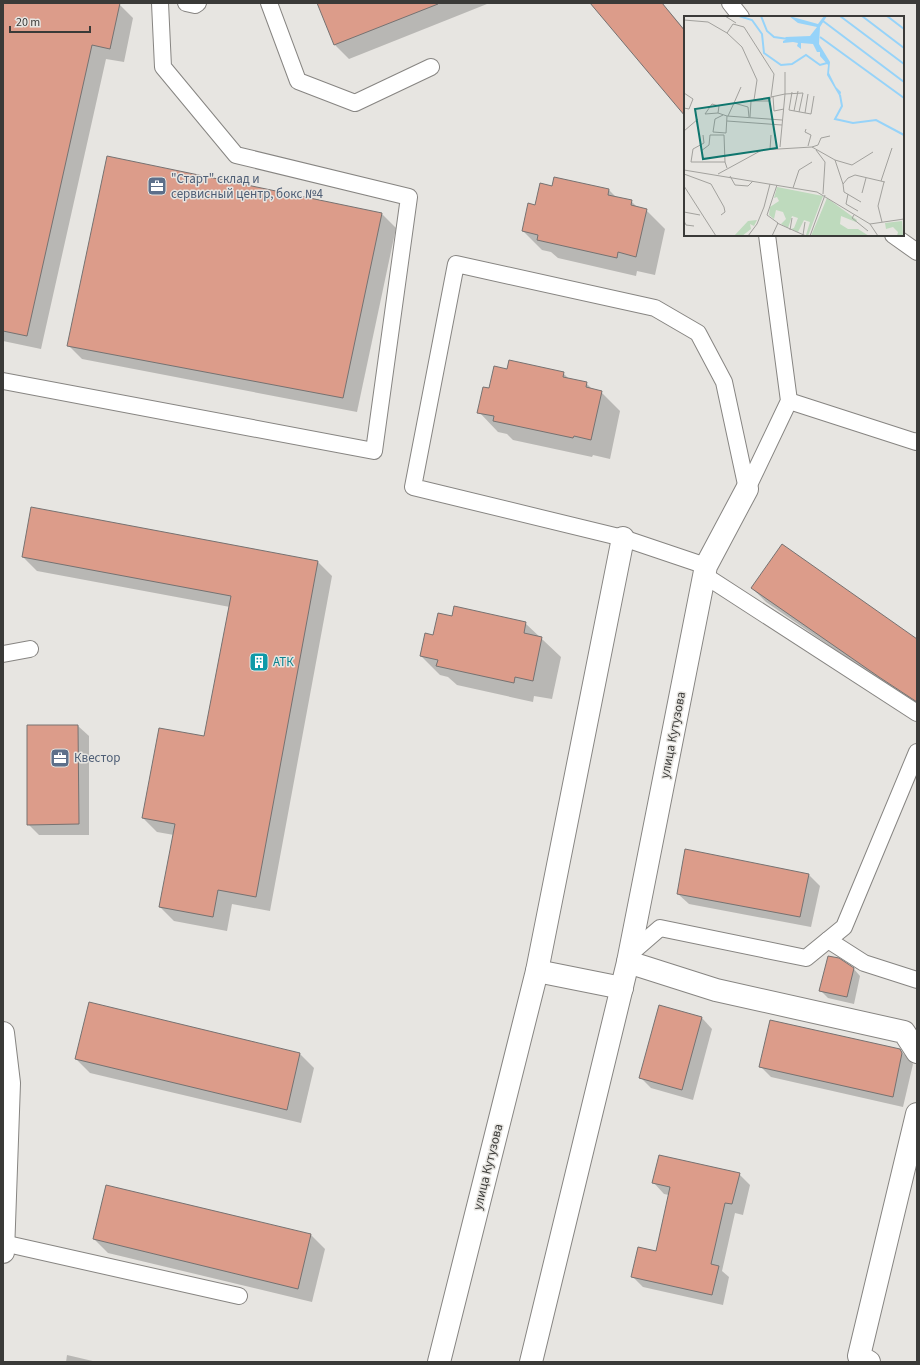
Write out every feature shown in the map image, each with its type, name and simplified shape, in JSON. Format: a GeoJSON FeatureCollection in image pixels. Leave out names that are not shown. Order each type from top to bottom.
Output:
{"type":"FeatureCollection","features":[{"type":"Feature","properties":{"kind":"street","name":"улица Кутузова"},"geometry":{"type":"LineString","coordinates":[[531,1362],[629,958],[705,571],[747,489]]}},
{"type":"Feature","properties":{"kind":"street","name":"улица Кутузова"},"geometry":{"type":"LineString","coordinates":[[439,1362],[537,971],[623,538]]}},
{"type":"Feature","properties":{"kind":"street"},"geometry":{"type":"LineString","coordinates":[[629,958],[716,990],[904,1032],[917,1052]]}},
{"type":"Feature","properties":{"kind":"street"},"geometry":{"type":"LineString","coordinates":[[537,971],[622,988]]}},
{"type":"Feature","properties":{"kind":"street"},"geometry":{"type":"LineString","coordinates":[[3,1033],[9,1083],[3,1252]]}},
{"type":"Feature","properties":{"kind":"street"},"geometry":{"type":"LineString","coordinates":[[869,1362],[860,1356],[917,1114]]}},
{"type":"Feature","properties":{"kind":"lane"},"geometry":{"type":"LineString","coordinates":[[3,381],[374,451],[409,197],[236,155],[163,67],[160,3]]}},
{"type":"Feature","properties":{"kind":"lane"},"geometry":{"type":"LineString","coordinates":[[186,3],[195,5],[198,3]]}},
{"type":"Feature","properties":{"kind":"lane"},"geometry":{"type":"LineString","coordinates":[[269,3],[298,81],[305,84],[355,103],[431,67]]}},
{"type":"Feature","properties":{"kind":"lane"},"geometry":{"type":"LineString","coordinates":[[730,3],[739,16]]}},
{"type":"Feature","properties":{"kind":"lane"},"geometry":{"type":"LineString","coordinates":[[747,489],[789,401],[767,236]]}},
{"type":"Feature","properties":{"kind":"lane"},"geometry":{"type":"LineString","coordinates":[[894,236],[917,252]]}},
{"type":"Feature","properties":{"kind":"lane"},"geometry":{"type":"LineString","coordinates":[[747,489],[724,382],[698,333],[655,308],[456,264],[413,487],[623,538],[705,571],[917,713]]}},
{"type":"Feature","properties":{"kind":"lane"},"geometry":{"type":"LineString","coordinates":[[789,401],[916,442],[917,441]]}},
{"type":"Feature","properties":{"kind":"lane"},"geometry":{"type":"LineString","coordinates":[[3,654],[30,649]]}},
{"type":"Feature","properties":{"kind":"lane"},"geometry":{"type":"LineString","coordinates":[[629,958],[660,928],[806,958],[844,927],[917,752]]}},
{"type":"Feature","properties":{"kind":"lane"},"geometry":{"type":"LineString","coordinates":[[828,940],[864,963],[917,980]]}},
{"type":"Feature","properties":{"kind":"lane"},"geometry":{"type":"LineString","coordinates":[[3,1243],[239,1296]]}},
{"type":"Feature","properties":{"kind":"building"},"geometry":{"type":"Polygon","coordinates":[[[3,3],[120,3],[110,49],[92,45],[27,336],[3,331],[3,3]]]}},
{"type":"Feature","properties":{"kind":"building"},"geometry":{"type":"Polygon","coordinates":[[[317,3],[437,3],[438,4],[334,45],[317,3]]]}},
{"type":"Feature","properties":{"kind":"building"},"geometry":{"type":"Polygon","coordinates":[[[590,3],[662,3],[684,30],[684,115],[590,3]]]}},
{"type":"Feature","properties":{"kind":"building"},"geometry":{"type":"Polygon","coordinates":[[[107,156],[382,213],[343,398],[67,346],[107,156]]]}},
{"type":"Feature","properties":{"kind":"building"},"geometry":{"type":"Polygon","coordinates":[[[554,177],[609,189],[608,195],[632,200],[631,205],[647,209],[636,257],[618,252],[617,258],[537,240],[538,235],[522,231],[528,203],[535,205],[540,183],[552,186],[554,177]]]}},
{"type":"Feature","properties":{"kind":"building"},"geometry":{"type":"Polygon","coordinates":[[[509,360],[564,372],[563,377],[587,382],[586,387],[602,391],[591,440],[574,436],[573,438],[493,421],[494,416],[477,413],[483,387],[489,388],[494,366],[507,369],[509,360]]]}},
{"type":"Feature","properties":{"kind":"building","name":"АТК"},"geometry":{"type":"Polygon","coordinates":[[[31,507],[318,561],[256,897],[218,890],[213,917],[159,907],[175,824],[142,818],[159,728],[204,736],[231,596],[22,557],[31,507]]]}},
{"type":"Feature","properties":{"kind":"building"},"geometry":{"type":"Polygon","coordinates":[[[782,544],[917,639],[917,702],[751,588],[782,544]]]}},
{"type":"Feature","properties":{"kind":"building"},"geometry":{"type":"Polygon","coordinates":[[[454,606],[526,622],[524,633],[542,637],[533,681],[515,677],[514,683],[436,666],[438,660],[420,656],[425,633],[433,635],[438,613],[452,616],[454,606]]]}},
{"type":"Feature","properties":{"kind":"building"},"geometry":{"type":"Polygon","coordinates":[[[27,725],[78,725],[79,824],[27,825],[27,725]]]}},
{"type":"Feature","properties":{"kind":"building"},"geometry":{"type":"Polygon","coordinates":[[[685,849],[809,874],[800,917],[677,894],[685,849]]]}},
{"type":"Feature","properties":{"kind":"building"},"geometry":{"type":"Polygon","coordinates":[[[828,956],[839,958],[854,968],[847,997],[819,991],[828,956]]]}},
{"type":"Feature","properties":{"kind":"building"},"geometry":{"type":"Polygon","coordinates":[[[89,1002],[300,1053],[287,1110],[75,1059],[89,1002]]]}},
{"type":"Feature","properties":{"kind":"building"},"geometry":{"type":"Polygon","coordinates":[[[659,1005],[702,1017],[682,1090],[639,1078],[659,1005]]]}},
{"type":"Feature","properties":{"kind":"building"},"geometry":{"type":"Polygon","coordinates":[[[770,1020],[900,1049],[902,1053],[893,1097],[759,1067],[770,1020]]]}},
{"type":"Feature","properties":{"kind":"building"},"geometry":{"type":"Polygon","coordinates":[[[659,1155],[740,1173],[732,1204],[725,1203],[711,1264],[719,1266],[712,1295],[631,1277],[638,1247],[656,1251],[670,1187],[652,1183],[659,1155]]]}},
{"type":"Feature","properties":{"kind":"building"},"geometry":{"type":"Polygon","coordinates":[[[106,1185],[311,1234],[298,1289],[93,1239],[106,1185]]]}},
{"type":"Feature","properties":{"kind":"place","name":"\"Старт\" склад и сервисный центр, бокс №4"},"geometry":{"type":"Point","coordinates":[157,186]}},
{"type":"Feature","properties":{"kind":"place","name":"АТК"},"geometry":{"type":"Point","coordinates":[259,662]}},
{"type":"Feature","properties":{"kind":"place","name":"Квестор"},"geometry":{"type":"Point","coordinates":[60,758]}}]}
